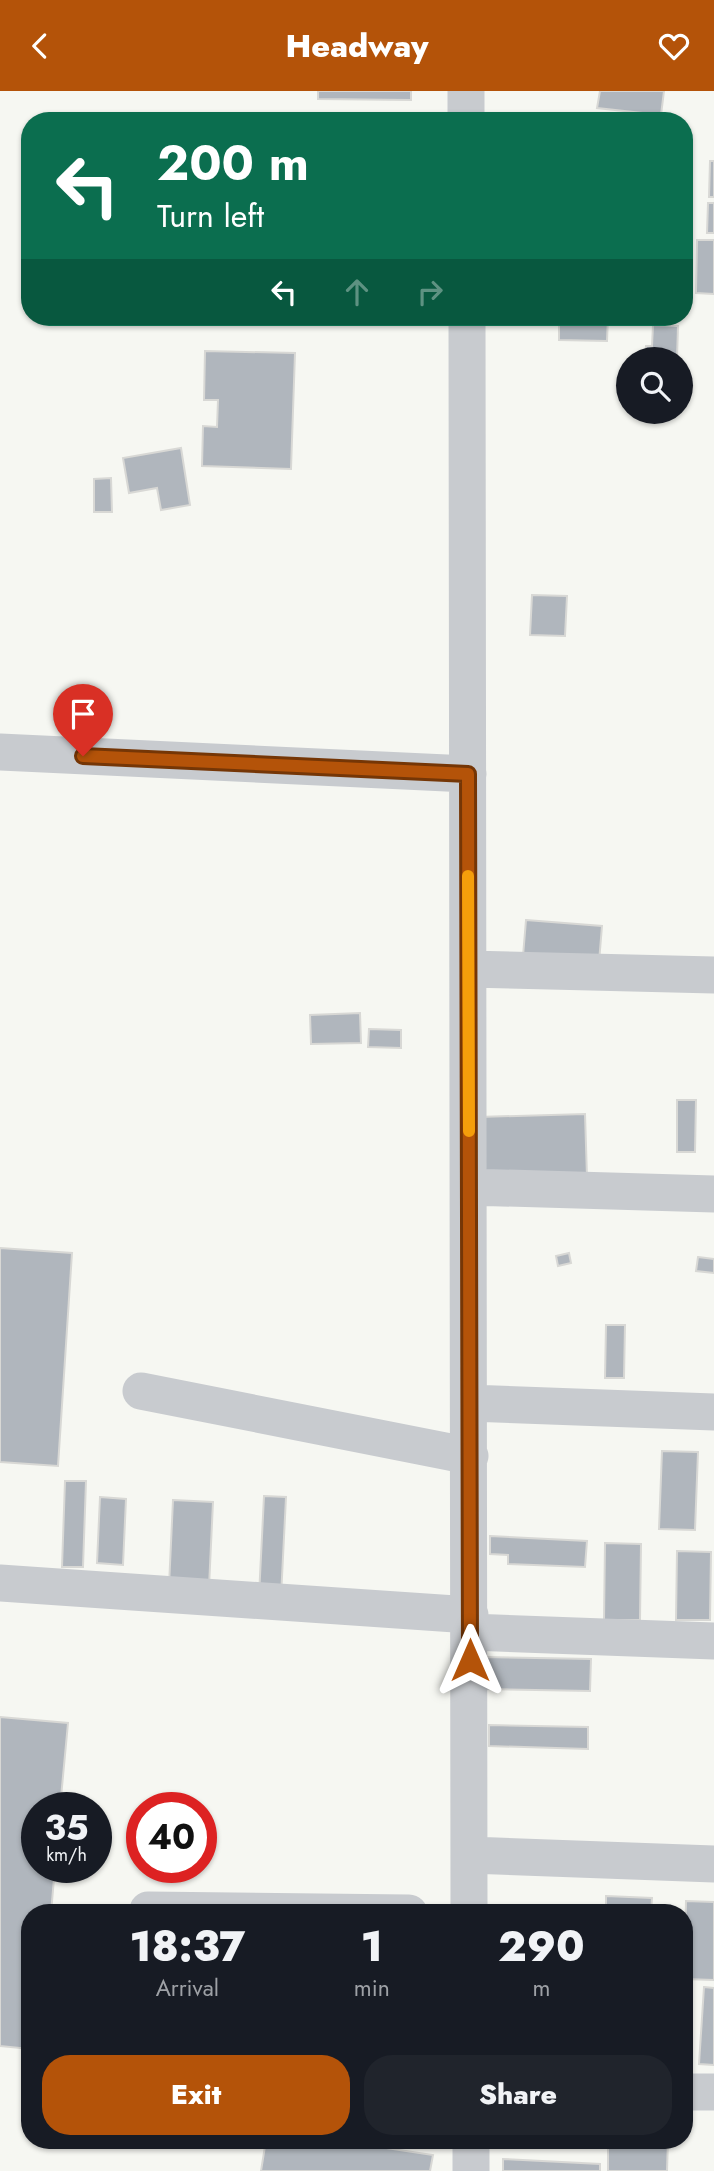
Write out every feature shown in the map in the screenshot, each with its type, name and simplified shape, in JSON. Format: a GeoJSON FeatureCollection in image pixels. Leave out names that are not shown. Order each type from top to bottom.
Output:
{"type":"FeatureCollection","features":[{"type":"Feature","properties":{"kind":"street"},"geometry":{"type":"LineString","coordinates":[[466,91],[466,112]]}},
{"type":"Feature","properties":{"kind":"street"},"geometry":{"type":"LineString","coordinates":[[467,326],[469,1904]]}},
{"type":"Feature","properties":{"kind":"street"},"geometry":{"type":"LineString","coordinates":[[0,752],[468,774]]}},
{"type":"Feature","properties":{"kind":"street"},"geometry":{"type":"LineString","coordinates":[[468,969],[714,975]]}},
{"type":"Feature","properties":{"kind":"street"},"geometry":{"type":"LineString","coordinates":[[469,1187],[714,1194]]}},
{"type":"Feature","properties":{"kind":"street"},"geometry":{"type":"LineString","coordinates":[[141,1391],[470,1456]]}},
{"type":"Feature","properties":{"kind":"street"},"geometry":{"type":"LineString","coordinates":[[469,1403],[714,1412]]}},
{"type":"Feature","properties":{"kind":"street"},"geometry":{"type":"LineString","coordinates":[[0,1583],[470,1624],[714,1641]]}},
{"type":"Feature","properties":{"kind":"street"},"geometry":{"type":"LineString","coordinates":[[470,1855],[714,1864]]}},
{"type":"Feature","properties":{"kind":"street"},"geometry":{"type":"LineString","coordinates":[[693,2091],[714,2092]]}},
{"type":"Feature","properties":{"kind":"street"},"geometry":{"type":"LineString","coordinates":[[471,2149],[471,2171]]}},
{"type":"Feature","properties":{"kind":"building"},"geometry":{"type":"Polygon","coordinates":[[[318,91],[411,91],[411,100],[318,99],[318,91]]]}},
{"type":"Feature","properties":{"kind":"building"},"geometry":{"type":"Polygon","coordinates":[[[600,91],[664,91],[661,112],[597,108],[600,91]]]}},
{"type":"Feature","properties":{"kind":"building"},"geometry":{"type":"Polygon","coordinates":[[[710,161],[714,161],[714,197],[709,197],[710,161]]]}},
{"type":"Feature","properties":{"kind":"building"},"geometry":{"type":"Polygon","coordinates":[[[708,203],[714,203],[714,233],[707,233],[708,203]]]}},
{"type":"Feature","properties":{"kind":"building"},"geometry":{"type":"Polygon","coordinates":[[[697,240],[714,240],[714,294],[696,293],[697,240]]]}},
{"type":"Feature","properties":{"kind":"building"},"geometry":{"type":"Polygon","coordinates":[[[559,326],[608,326],[607,341],[559,340],[559,326]]]}},
{"type":"Feature","properties":{"kind":"building"},"geometry":{"type":"Polygon","coordinates":[[[653,326],[678,326],[677,347],[646,346],[652,346],[653,326]]]}},
{"type":"Feature","properties":{"kind":"building"},"geometry":{"type":"Polygon","coordinates":[[[205,351],[295,353],[291,469],[202,466],[203,426],[217,427],[218,400],[204,400],[205,351]]]}},
{"type":"Feature","properties":{"kind":"building"},"geometry":{"type":"Polygon","coordinates":[[[181,448],[190,505],[161,510],[157,488],[129,493],[123,458],[181,448]]]}},
{"type":"Feature","properties":{"kind":"building"},"geometry":{"type":"Polygon","coordinates":[[[111,478],[112,512],[94,512],[94,479],[111,478]]]}},
{"type":"Feature","properties":{"kind":"building"},"geometry":{"type":"Polygon","coordinates":[[[532,595],[567,596],[565,636],[530,635],[532,595]]]}},
{"type":"Feature","properties":{"kind":"building"},"geometry":{"type":"Polygon","coordinates":[[[526,920],[602,926],[599,962],[523,956],[526,920]]]}},
{"type":"Feature","properties":{"kind":"building"},"geometry":{"type":"Polygon","coordinates":[[[360,1013],[361,1043],[311,1044],[310,1015],[360,1013]]]}},
{"type":"Feature","properties":{"kind":"building"},"geometry":{"type":"Polygon","coordinates":[[[369,1029],[401,1030],[401,1048],[368,1047],[369,1029]]]}},
{"type":"Feature","properties":{"kind":"building"},"geometry":{"type":"Polygon","coordinates":[[[677,1100],[696,1100],[695,1152],[677,1152],[677,1100]]]}},
{"type":"Feature","properties":{"kind":"building"},"geometry":{"type":"Polygon","coordinates":[[[585,1114],[587,1177],[480,1180],[478,1117],[585,1114]]]}},
{"type":"Feature","properties":{"kind":"building"},"geometry":{"type":"Polygon","coordinates":[[[0,1248],[72,1253],[58,1466],[0,1462],[0,1248]]]}},
{"type":"Feature","properties":{"kind":"building"},"geometry":{"type":"Polygon","coordinates":[[[569,1253],[571,1263],[558,1266],[556,1256],[569,1253]]]}},
{"type":"Feature","properties":{"kind":"building"},"geometry":{"type":"Polygon","coordinates":[[[698,1257],[714,1259],[714,1273],[696,1271],[698,1257]]]}},
{"type":"Feature","properties":{"kind":"building"},"geometry":{"type":"Polygon","coordinates":[[[606,1325],[625,1325],[624,1378],[605,1378],[606,1325]]]}},
{"type":"Feature","properties":{"kind":"building"},"geometry":{"type":"Polygon","coordinates":[[[662,1451],[698,1452],[695,1530],[659,1529],[662,1451]]]}},
{"type":"Feature","properties":{"kind":"building"},"geometry":{"type":"Polygon","coordinates":[[[65,1481],[86,1481],[83,1567],[62,1567],[65,1481]]]}},
{"type":"Feature","properties":{"kind":"building"},"geometry":{"type":"Polygon","coordinates":[[[264,1496],[286,1497],[281,1597],[259,1596],[264,1496]]]}},
{"type":"Feature","properties":{"kind":"building"},"geometry":{"type":"Polygon","coordinates":[[[100,1497],[126,1499],[123,1565],[97,1563],[100,1497]]]}},
{"type":"Feature","properties":{"kind":"building"},"geometry":{"type":"Polygon","coordinates":[[[173,1500],[213,1502],[209,1587],[169,1586],[173,1500]]]}},
{"type":"Feature","properties":{"kind":"building"},"geometry":{"type":"Polygon","coordinates":[[[490,1536],[587,1541],[585,1567],[508,1564],[508,1555],[490,1554],[490,1536]]]}},
{"type":"Feature","properties":{"kind":"building"},"geometry":{"type":"Polygon","coordinates":[[[605,1543],[641,1544],[640,1620],[604,1620],[605,1543]]]}},
{"type":"Feature","properties":{"kind":"building"},"geometry":{"type":"Polygon","coordinates":[[[677,1551],[711,1552],[710,1620],[676,1620],[677,1551]]]}},
{"type":"Feature","properties":{"kind":"building"},"geometry":{"type":"Polygon","coordinates":[[[484,1657],[591,1659],[590,1691],[484,1689],[484,1657]]]}},
{"type":"Feature","properties":{"kind":"building"},"geometry":{"type":"Polygon","coordinates":[[[0,1717],[68,1723],[62,1792],[21,1792],[21,1883],[54,1883],[52,1904],[21,1904],[21,2048],[0,2046],[0,1717]]]}},
{"type":"Feature","properties":{"kind":"building"},"geometry":{"type":"Polygon","coordinates":[[[489,1725],[588,1727],[588,1749],[489,1746],[489,1725]]]}},
{"type":"Feature","properties":{"kind":"building"},"geometry":{"type":"Polygon","coordinates":[[[606,1896],[652,1898],[652,1904],[606,1904],[606,1896]]]}},
{"type":"Feature","properties":{"kind":"building"},"geometry":{"type":"Polygon","coordinates":[[[686,1901],[714,1902],[714,1980],[693,1979],[693,1904],[686,1904],[686,1901]]]}},
{"type":"Feature","properties":{"kind":"building"},"geometry":{"type":"Polygon","coordinates":[[[704,1987],[714,1988],[714,2065],[699,2064],[704,1987]]]}},
{"type":"Feature","properties":{"kind":"building"},"geometry":{"type":"Polygon","coordinates":[[[265,2149],[393,2149],[433,2155],[430,2171],[261,2171],[265,2149]]]}},
{"type":"Feature","properties":{"kind":"building"},"geometry":{"type":"Polygon","coordinates":[[[608,2149],[668,2149],[667,2171],[608,2171],[608,2149]]]}},
{"type":"Feature","properties":{"kind":"building"},"geometry":{"type":"Polygon","coordinates":[[[503,2159],[600,2164],[600,2171],[503,2171],[503,2159]]]}},
{"type":"Feature","properties":{"kind":"slow traffic"},"geometry":{"type":"LineString","coordinates":[[468,876],[469,1131]]}},
{"type":"Feature","properties":{"kind":"route"},"geometry":{"type":"LineString","coordinates":[[83,756],[468,774],[470,1660]]}}]}
